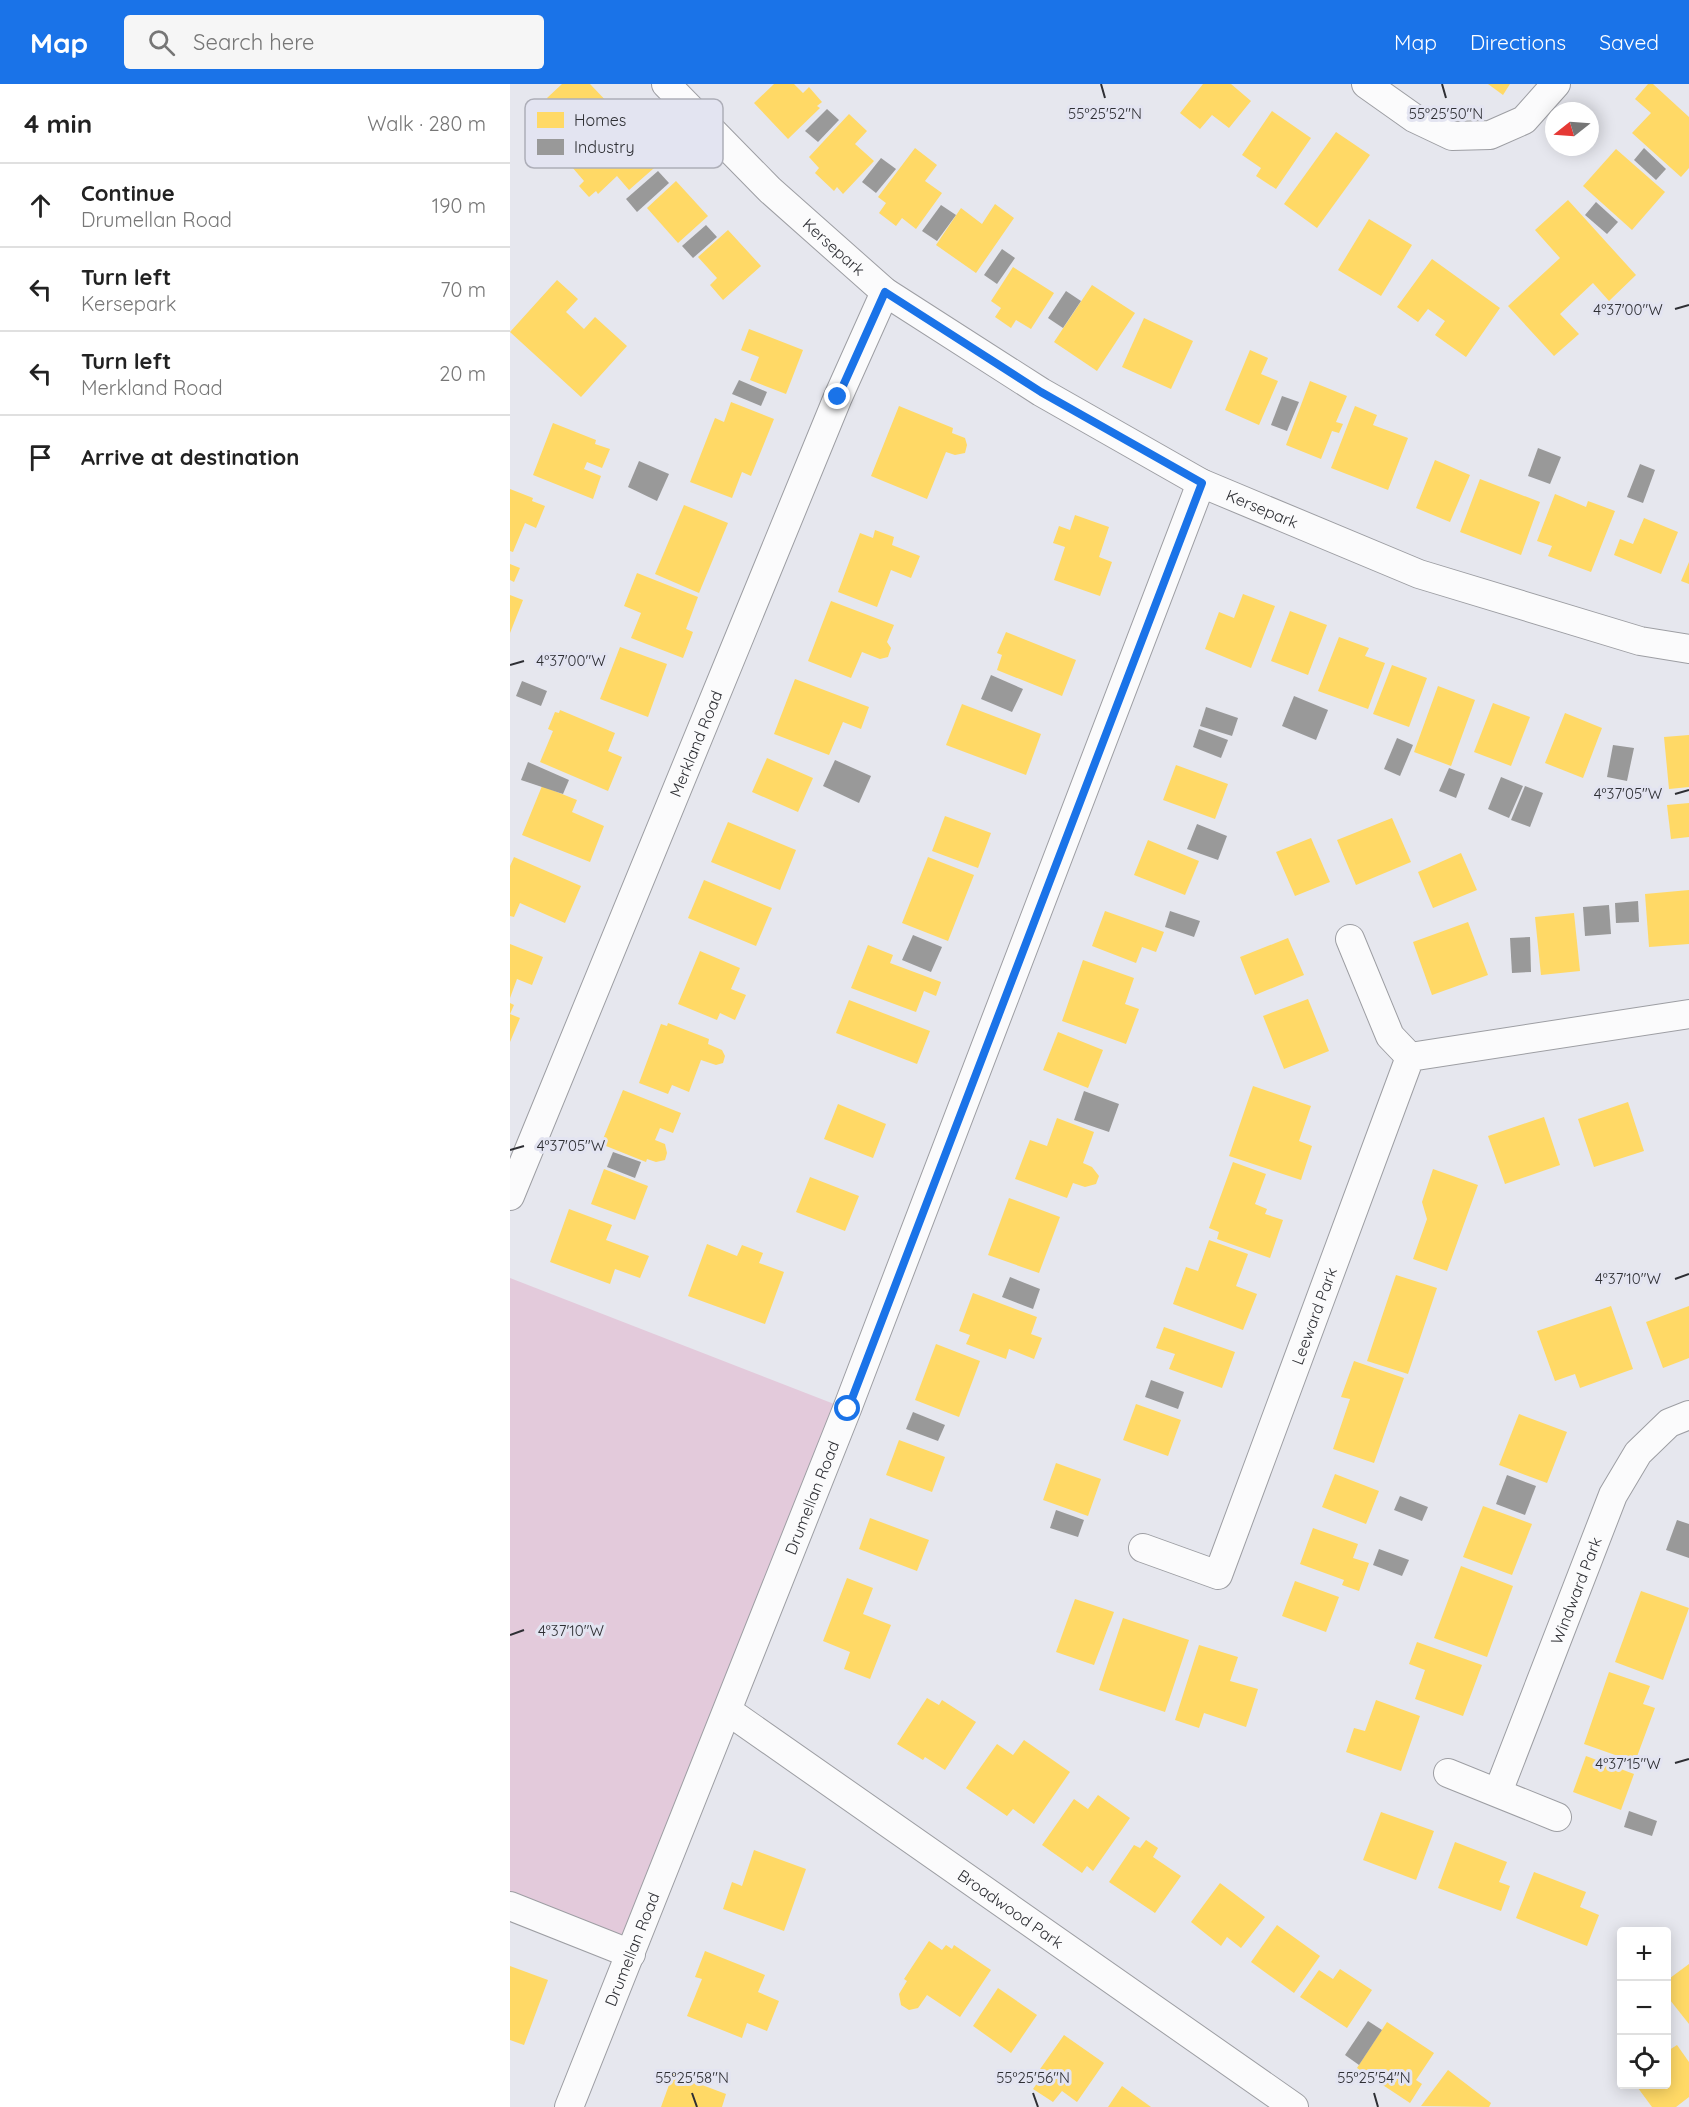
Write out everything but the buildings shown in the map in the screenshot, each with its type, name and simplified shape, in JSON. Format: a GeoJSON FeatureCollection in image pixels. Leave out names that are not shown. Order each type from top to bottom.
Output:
{"type":"FeatureCollection","features":[{"type":"Feature","properties":{"kind":"street","name":"Kersepark"},"geometry":{"type":"LineString","coordinates":[[666,84],[681,99]]}},
{"type":"Feature","properties":{"kind":"street"},"geometry":{"type":"LineString","coordinates":[[1366,84],[1414,118],[1452,136],[1490,135],[1524,120],[1557,84]]}},
{"type":"Feature","properties":{"kind":"street","name":"Kersepark"},"geometry":{"type":"LineString","coordinates":[[723,142],[770,190],[885,292],[1041,392],[1202,483],[1419,574],[1640,641],[1689,648]]}},
{"type":"Feature","properties":{"kind":"street","name":"Merkland Road"},"geometry":{"type":"LineString","coordinates":[[510,1196],[838,397],[885,292]]}},
{"type":"Feature","properties":{"kind":"street","name":"Drumellan Road"},"geometry":{"type":"LineString","coordinates":[[569,2107],[848,1409],[1202,483]]}},
{"type":"Feature","properties":{"kind":"street"},"geometry":{"type":"LineString","coordinates":[[1350,939],[1390,1036],[1410,1057],[1689,1014]]}},
{"type":"Feature","properties":{"kind":"street","name":"Leeward Park"},"geometry":{"type":"LineString","coordinates":[[1143,1548],[1229,1579],[1410,1057]]}},
{"type":"Feature","properties":{"kind":"street","name":"Windward Park"},"geometry":{"type":"LineString","coordinates":[[1498,1792],[1613,1495],[1638,1453],[1669,1423],[1689,1415]]}},
{"type":"Feature","properties":{"kind":"street","name":"Broadwood Park"},"geometry":{"type":"LineString","coordinates":[[728,1711],[1294,2107]]}},
{"type":"Feature","properties":{"kind":"street"},"geometry":{"type":"LineString","coordinates":[[1448,1773],[1557,1817]]}},
{"type":"Feature","properties":{"kind":"street"},"geometry":{"type":"LineString","coordinates":[[510,1906],[631,1954]]}},
{"type":"Feature","properties":{"kind":"shaded area"},"geometry":{"type":"Polygon","coordinates":[[[510,1278],[847,1409],[631,1954],[510,1906],[510,1278]]]}},
{"type":"Feature","properties":{"kind":"route"},"geometry":{"type":"LineString","coordinates":[[838,397],[885,292],[1041,392],[1202,483],[848,1409]]}}]}
